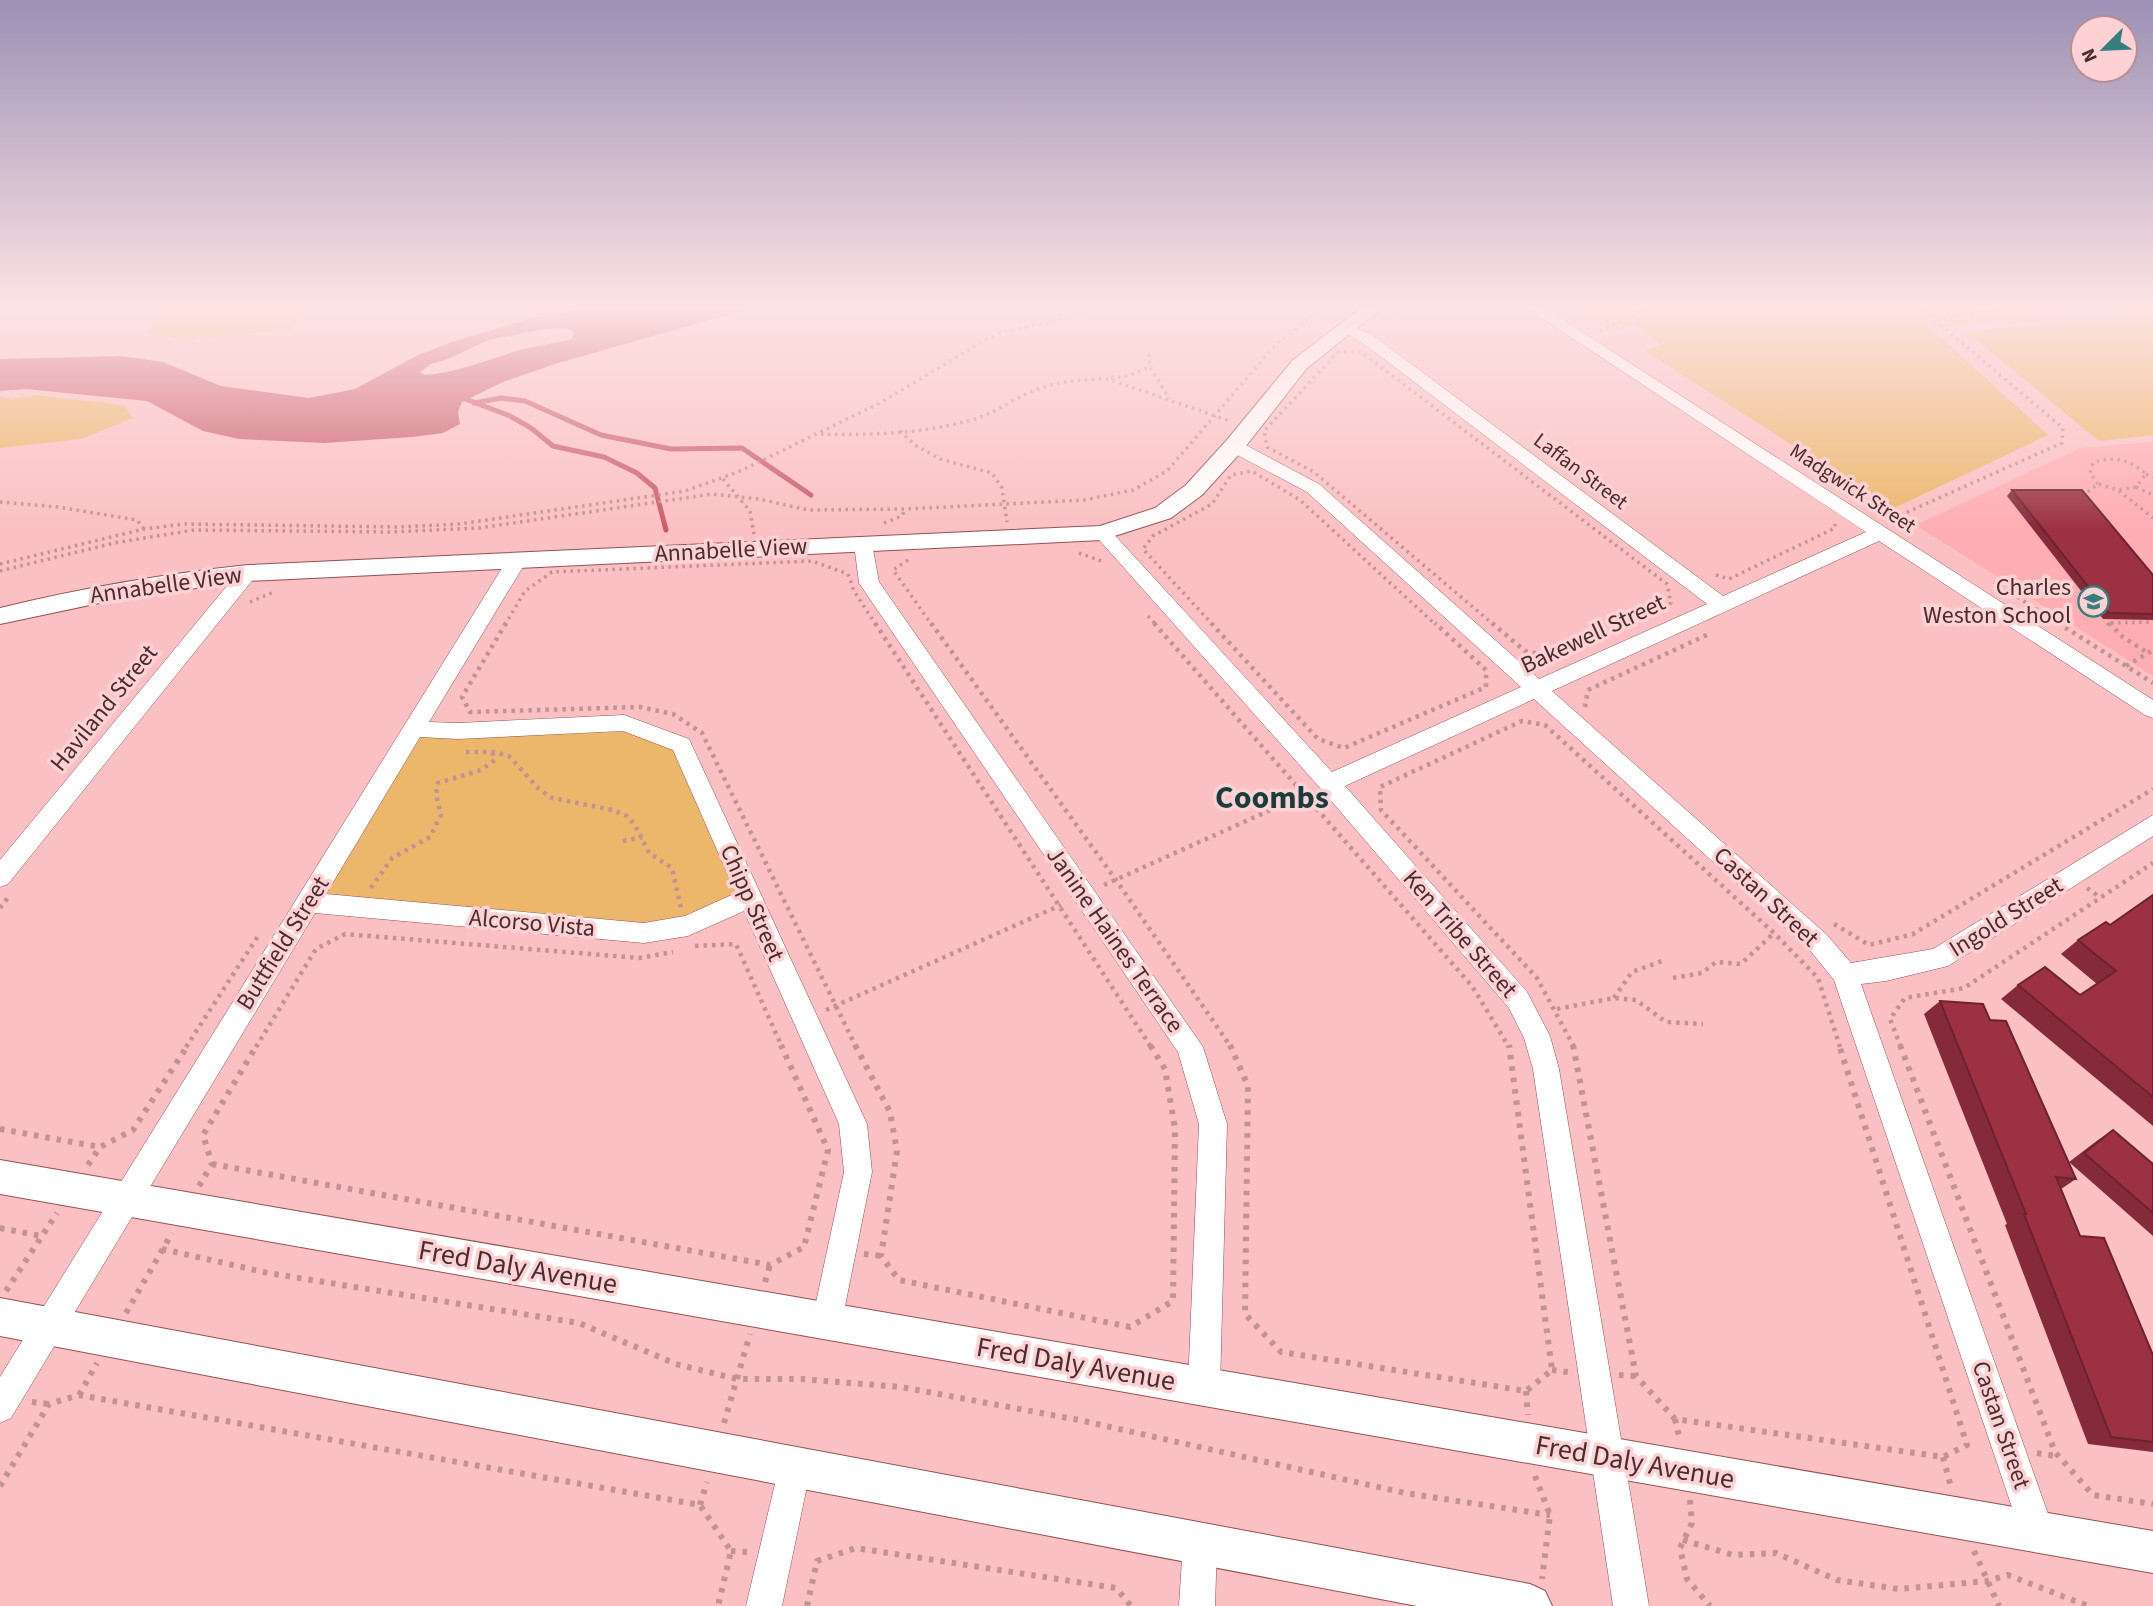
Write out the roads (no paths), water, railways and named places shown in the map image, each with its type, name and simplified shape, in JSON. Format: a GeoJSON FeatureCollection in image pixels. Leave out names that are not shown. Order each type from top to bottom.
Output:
{"type":"FeatureCollection","features":[{"type":"Feature","properties":{"kind":"street","name":"Annabelle View"},"geometry":{"type":"LineString","coordinates":[[0,616],[75,597],[178,579],[248,573],[1102,533],[1163,513],[1194,490],[1234,446],[1257,429],[1289,380]]}},
{"type":"Feature","properties":{"kind":"street","name":"Laffan Street"},"geometry":{"type":"LineString","coordinates":[[1422,380],[1720,604]]}},
{"type":"Feature","properties":{"kind":"street","name":"Madgwick Street"},"geometry":{"type":"LineString","coordinates":[[1651,380],[1887,525],[2153,710]]}},
{"type":"Feature","properties":{"kind":"street","name":"Castan Street"},"geometry":{"type":"LineString","coordinates":[[1234,446],[1314,488],[1818,942],[1845,975],[2037,1531]]}},
{"type":"Feature","properties":{"kind":"street","name":"Bakewell Street"},"geometry":{"type":"LineString","coordinates":[[1329,783],[1537,690],[1887,525]]}},
{"type":"Feature","properties":{"kind":"street","name":"Ken Tribe Street"},"geometry":{"type":"LineString","coordinates":[[1102,533],[1329,783],[1518,1000],[1536,1036],[1546,1069],[1631,1606]]}},
{"type":"Feature","properties":{"kind":"street","name":"Janine Haines Terrace"},"geometry":{"type":"LineString","coordinates":[[863,544],[869,583],[1189,1048],[1213,1124],[1204,1387]]}},
{"type":"Feature","properties":{"kind":"street","name":"Buttfield Street"},"geometry":{"type":"LineString","coordinates":[[0,1407],[517,561]]}},
{"type":"Feature","properties":{"kind":"street","name":"Haviland Street"},"geometry":{"type":"LineString","coordinates":[[0,877],[248,573]]}},
{"type":"Feature","properties":{"kind":"street","name":"Chipp Street"},"geometry":{"type":"LineString","coordinates":[[415,729],[464,722],[624,723],[681,745],[853,1124],[858,1172],[827,1321]]}},
{"type":"Feature","properties":{"kind":"street","name":"Ingold Street"},"geometry":{"type":"LineString","coordinates":[[1845,975],[1886,970],[1939,958],[2153,824]]}},
{"type":"Feature","properties":{"kind":"street","name":"Alcorso Vista"},"geometry":{"type":"LineString","coordinates":[[309,902],[644,933],[688,926],[750,897]]}},
{"type":"Feature","properties":{"kind":"street","name":"Fred Daly Avenue"},"geometry":{"type":"LineString","coordinates":[[0,1177],[2153,1552]]}},
{"type":"Feature","properties":{"kind":"street"},"geometry":{"type":"LineString","coordinates":[[0,1317],[1200,1544],[1536,1597]]}},
{"type":"Feature","properties":{"kind":"street"},"geometry":{"type":"LineString","coordinates":[[764,1606],[795,1468]]}},
{"type":"Feature","properties":{"kind":"street"},"geometry":{"type":"LineString","coordinates":[[1198,1606],[1200,1544]]}},
{"type":"Feature","properties":{"kind":"waterway"},"geometry":{"type":"LineString","coordinates":[[460,397],[475,403]]}},
{"type":"Feature","properties":{"kind":"waterway"},"geometry":{"type":"LineString","coordinates":[[475,403],[501,398],[525,401],[601,435],[671,449],[742,448],[811,495]]}},
{"type":"Feature","properties":{"kind":"waterway"},"geometry":{"type":"LineString","coordinates":[[475,403],[510,416],[531,428],[553,446],[604,457],[637,473],[655,488],[666,530]]}},
{"type":"Feature","properties":{"kind":"place","name":"Charles Weston School"},"geometry":{"type":"Point","coordinates":[2094,601]}},
{"type":"Feature","properties":{"kind":"district","name":"Coombs"},"geometry":{"type":"Point","coordinates":[1272,798]}}]}
